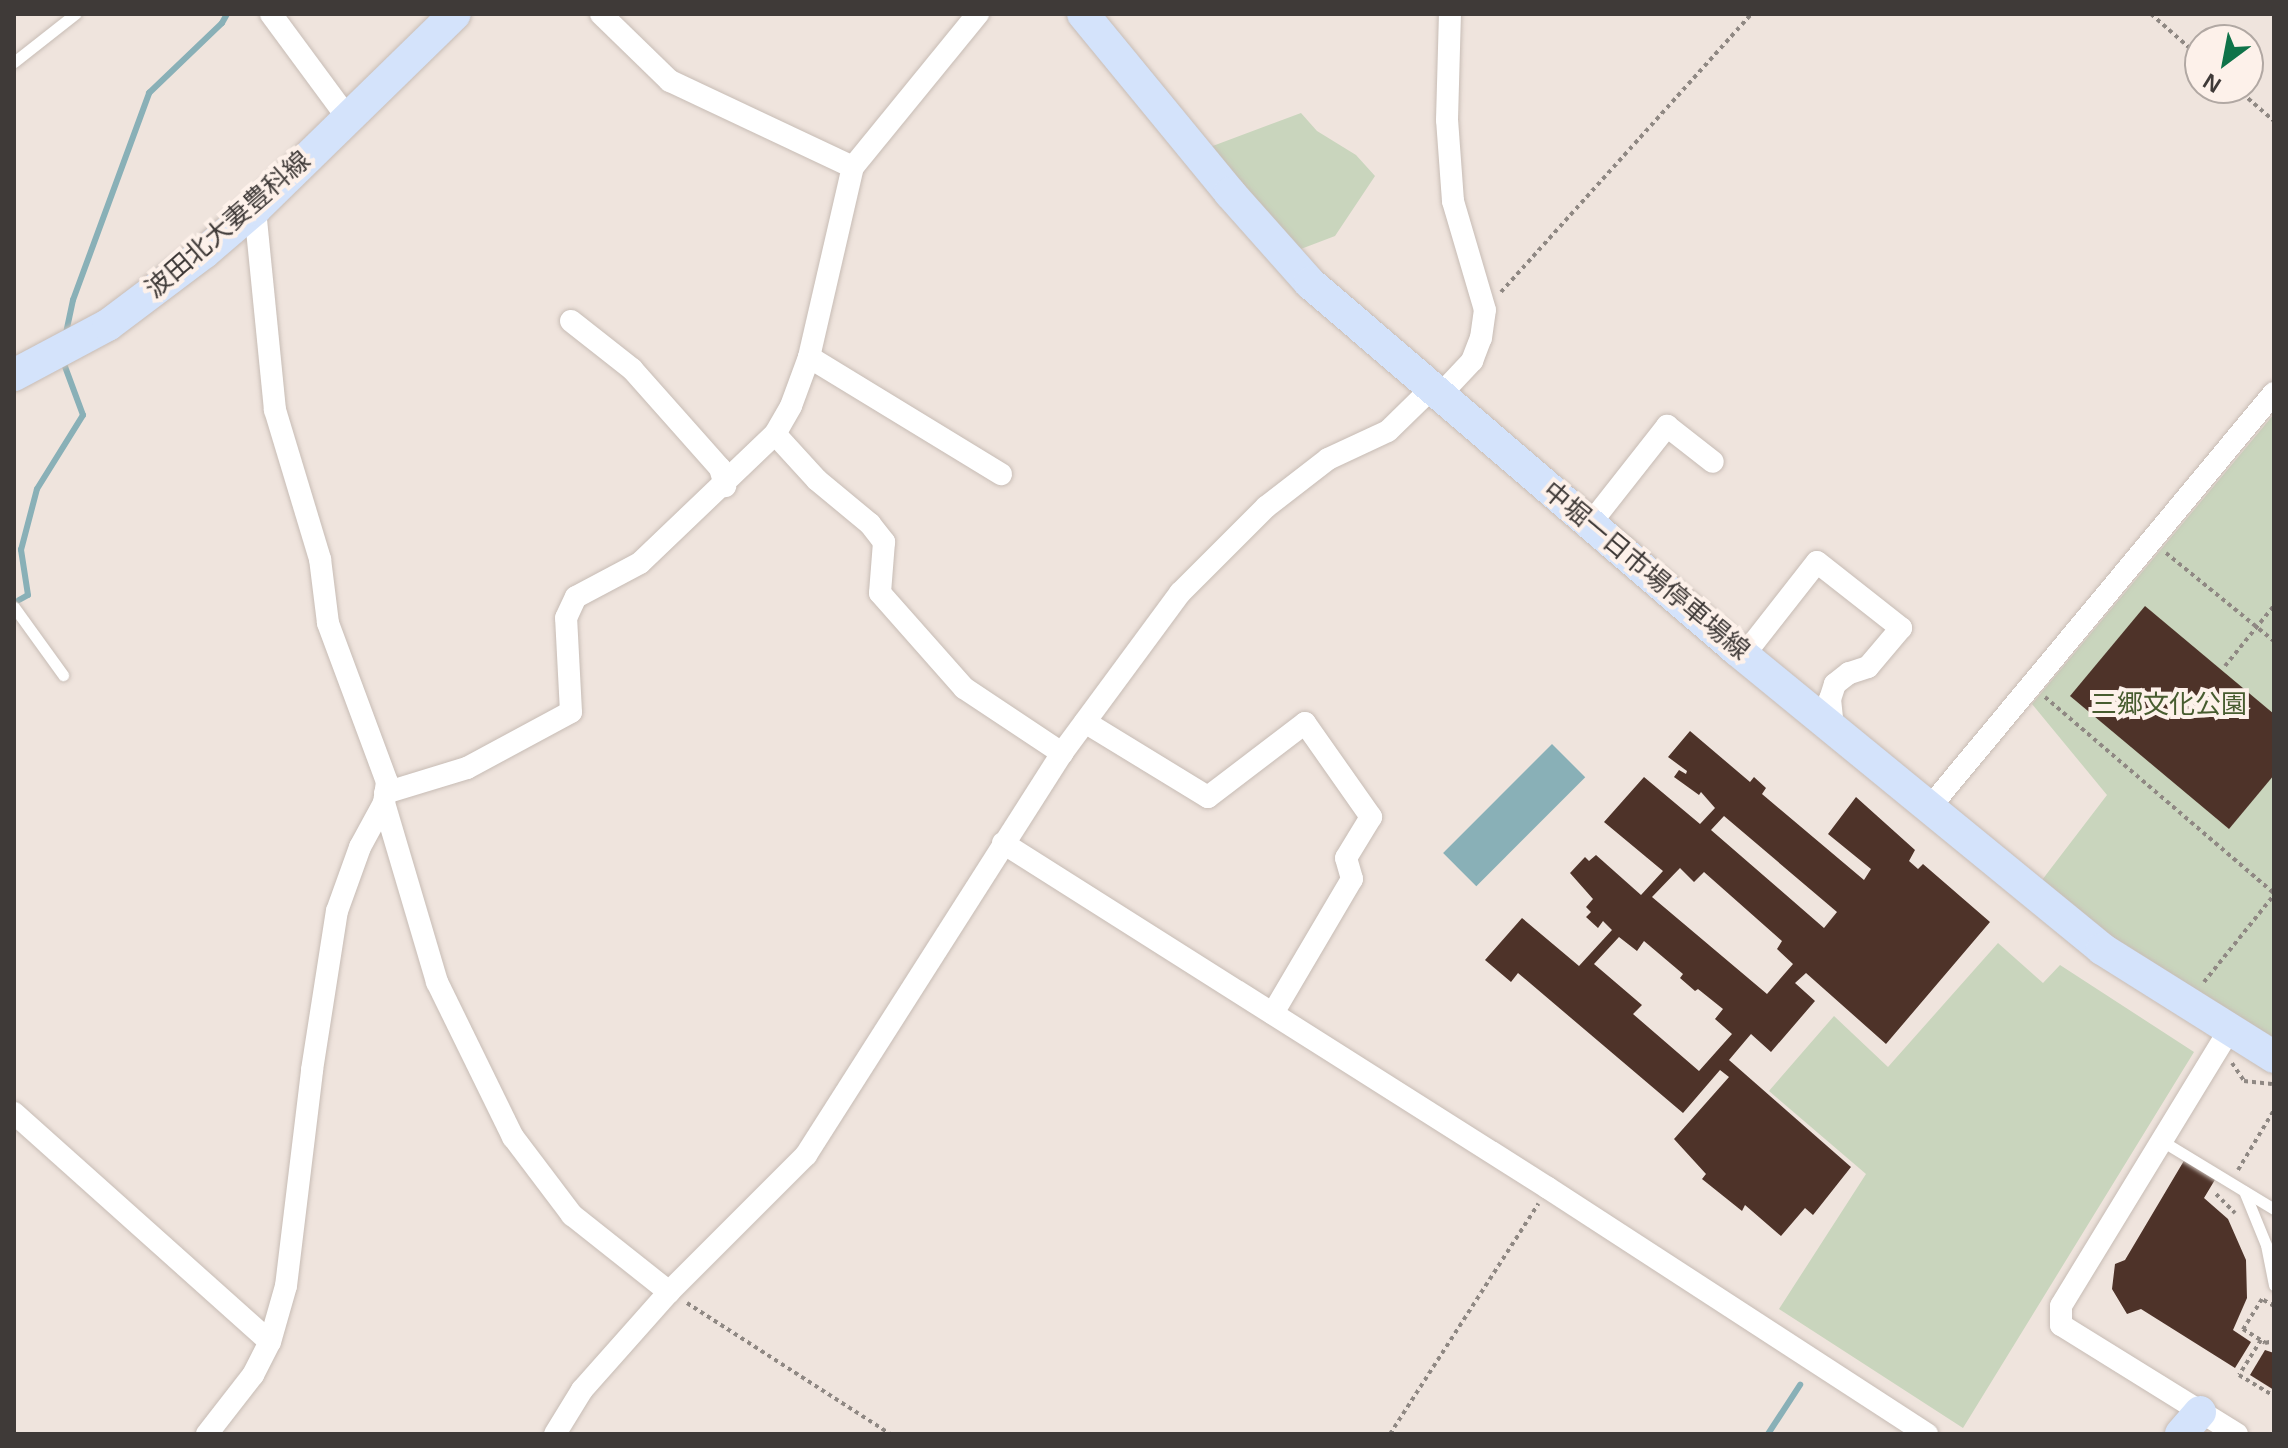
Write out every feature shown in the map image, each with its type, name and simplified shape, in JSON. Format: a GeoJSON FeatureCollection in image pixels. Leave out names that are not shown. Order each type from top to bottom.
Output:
{"type":"FeatureCollection","features":[{"type":"Feature","properties":{"kind":"main road","name":"波田北大妻豊科線"},"geometry":{"type":"LineString","coordinates":[[14,375],[108,325],[255,209],[455,14]]}},
{"type":"Feature","properties":{"kind":"main road","name":"中堀一日市場停車場線"},"geometry":{"type":"LineString","coordinates":[[1083,14],[1230,193],[1310,283],[1744,655],[2102,949],[2187,1003],[2230,1044],[2274,1057]]}},
{"type":"Feature","properties":{"kind":"street"},"geometry":{"type":"LineString","coordinates":[[271,14],[347,117]]}},
{"type":"Feature","properties":{"kind":"street"},"geometry":{"type":"LineString","coordinates":[[601,14],[670,81],[853,167]]}},
{"type":"Feature","properties":{"kind":"street"},"geometry":{"type":"LineString","coordinates":[[384,798],[467,768],[571,712],[566,618],[576,597],[640,563],[725,486],[775,434],[791,406],[809,357],[853,167],[978,14]]}},
{"type":"Feature","properties":{"kind":"street"},"geometry":{"type":"LineString","coordinates":[[555,1434],[582,1390],[669,1292],[806,1155],[1062,753],[1180,593],[1266,507],[1328,459],[1388,431],[1472,361],[1481,338],[1485,310],[1453,201],[1447,120],[1450,14]]}},
{"type":"Feature","properties":{"kind":"street"},"geometry":{"type":"LineString","coordinates":[[207,1434],[253,1375],[270,1342],[286,1286],[312,1070],[337,911],[360,847],[384,798],[387,782],[328,623],[320,559],[275,410],[255,209]]}},
{"type":"Feature","properties":{"kind":"street"},"geometry":{"type":"LineString","coordinates":[[571,321],[632,369],[720,468],[725,486]]}},
{"type":"Feature","properties":{"kind":"street"},"geometry":{"type":"LineString","coordinates":[[809,357],[1001,474]]}},
{"type":"Feature","properties":{"kind":"street"},"geometry":{"type":"LineString","coordinates":[[1930,807],[2274,393]]}},
{"type":"Feature","properties":{"kind":"street"},"geometry":{"type":"LineString","coordinates":[[1590,524],[1667,426],[1713,462]]}},
{"type":"Feature","properties":{"kind":"street"},"geometry":{"type":"LineString","coordinates":[[775,434],[817,480],[870,524],[884,542],[880,593],[964,688],[1062,753]]}},
{"type":"Feature","properties":{"kind":"street"},"geometry":{"type":"LineString","coordinates":[[1744,655],[1817,562],[1901,628],[1868,667],[1849,673],[1835,684],[1830,699],[1833,728]]}},
{"type":"Feature","properties":{"kind":"street"},"geometry":{"type":"LineString","coordinates":[[1085,722],[1208,797],[1305,723],[1371,817],[1346,858],[1352,879],[1273,1013]]}},
{"type":"Feature","properties":{"kind":"street"},"geometry":{"type":"LineString","coordinates":[[384,798],[437,982],[513,1137],[572,1215],[669,1292]]}},
{"type":"Feature","properties":{"kind":"street"},"geometry":{"type":"LineString","coordinates":[[1003,843],[1548,1188],[1927,1434]]}},
{"type":"Feature","properties":{"kind":"street"},"geometry":{"type":"LineString","coordinates":[[2230,1044],[2162,1141],[2061,1306],[2061,1325],[2190,1423],[2237,1434]]}},
{"type":"Feature","properties":{"kind":"street"},"geometry":{"type":"LineString","coordinates":[[14,1113],[270,1342]]}},
{"type":"Feature","properties":{"kind":"lane"},"geometry":{"type":"LineString","coordinates":[[14,62],[75,14]]}},
{"type":"Feature","properties":{"kind":"lane"},"geometry":{"type":"LineString","coordinates":[[14,607],[63,675]]}},
{"type":"Feature","properties":{"kind":"lane"},"geometry":{"type":"LineString","coordinates":[[2162,1141],[2274,1209]]}},
{"type":"Feature","properties":{"kind":"lane"},"geometry":{"type":"LineString","coordinates":[[2244,1191],[2266,1245],[2274,1285]]}},
{"type":"Feature","properties":{"kind":"path"},"geometry":{"type":"LineString","coordinates":[[1485,310],[1751,14]]}},
{"type":"Feature","properties":{"kind":"path"},"geometry":{"type":"LineString","coordinates":[[2151,14],[2184,43]]}},
{"type":"Feature","properties":{"kind":"path"},"geometry":{"type":"LineString","coordinates":[[2254,104],[2274,121]]}},
{"type":"Feature","properties":{"kind":"path"},"geometry":{"type":"LineString","coordinates":[[2152,541],[2274,641]]}},
{"type":"Feature","properties":{"kind":"path"},"geometry":{"type":"LineString","coordinates":[[2225,666],[2273,607]]}},
{"type":"Feature","properties":{"kind":"path"},"geometry":{"type":"LineString","coordinates":[[2031,686],[2274,894],[2187,1003]]}},
{"type":"Feature","properties":{"kind":"path"},"geometry":{"type":"LineString","coordinates":[[2230,1044],[2235,1072],[2244,1081],[2257,1085],[2274,1083]]}},
{"type":"Feature","properties":{"kind":"path"},"geometry":{"type":"LineString","coordinates":[[2226,1164],[2238,1171],[2274,1110]]}},
{"type":"Feature","properties":{"kind":"path"},"geometry":{"type":"LineString","coordinates":[[2205,1187],[2231,1208],[2242,1223]]}},
{"type":"Feature","properties":{"kind":"path"},"geometry":{"type":"LineString","coordinates":[[1390,1434],[1548,1188]]}},
{"type":"Feature","properties":{"kind":"path"},"geometry":{"type":"LineString","coordinates":[[2260,1291],[2262,1299],[2274,1306]]}},
{"type":"Feature","properties":{"kind":"path"},"geometry":{"type":"LineString","coordinates":[[669,1292],[890,1434]]}},
{"type":"Feature","properties":{"kind":"path"},"geometry":{"type":"LineString","coordinates":[[2262,1299],[2243,1329],[2261,1340],[2274,1341]]}},
{"type":"Feature","properties":{"kind":"path"},"geometry":{"type":"LineString","coordinates":[[2261,1340],[2239,1375],[2274,1396]]}},
{"type":"Feature","properties":{"kind":"green space"},"geometry":{"type":"Polygon","coordinates":[[[1301,113],[1317,131],[1356,155],[1375,176],[1335,236],[1293,252],[1210,147],[1301,113]]]}},
{"type":"Feature","properties":{"kind":"green space","name":"三郷文化公園"},"geometry":{"type":"Polygon","coordinates":[[[2274,414],[2274,1043],[2110,943],[2039,884],[2107,795],[2032,704],[2274,414]]]}},
{"type":"Feature","properties":{"kind":"green space"},"geometry":{"type":"Polygon","coordinates":[[[1998,943],[2043,983],[2060,965],[2194,1052],[1963,1428],[1779,1309],[1866,1174],[1769,1091],[1834,1016],[1888,1067],[1998,943]]]}},
{"type":"Feature","properties":{"kind":"water"},"geometry":{"type":"Polygon","coordinates":[[[1552,744],[1585,777],[1476,886],[1443,853],[1552,744]]]}},
{"type":"Feature","properties":{"kind":"building"},"geometry":{"type":"Polygon","coordinates":[[[2145,606],[2274,714],[2274,775],[2229,829],[2070,696],[2145,606]]]}},
{"type":"Feature","properties":{"kind":"building"},"geometry":{"type":"Polygon","coordinates":[[[1690,731],[1750,782],[1754,777],[1766,788],[1762,794],[1864,880],[1871,869],[1828,834],[1856,797],[1915,850],[1909,861],[1918,869],[1923,864],[1990,922],[1886,1044],[1806,973],[1795,983],[1815,1001],[1771,1052],[1751,1034],[1729,1060],[1851,1167],[1813,1215],[1805,1208],[1781,1236],[1745,1205],[1742,1211],[1702,1179],[1706,1174],[1674,1139],[1729,1077],[1720,1070],[1683,1113],[1518,973],[1511,982],[1485,960],[1522,918],[1579,966],[1612,930],[1603,921],[1598,928],[1586,917],[1591,912],[1586,907],[1593,899],[1570,873],[1585,857],[1589,861],[1596,855],[1641,895],[1663,871],[1604,822],[1644,777],[1700,824],[1715,808],[1701,792],[1699,795],[1674,777],[1679,770],[1686,774],[1687,771],[1668,757],[1690,731]],[[1724,816],[1711,830],[1824,928],[1837,912],[1724,816]],[[1680,868],[1652,897],[1767,994],[1793,964],[1777,949],[1782,941],[1704,872],[1694,882],[1680,868]],[[1619,937],[1594,964],[1642,1005],[1633,1014],[1699,1071],[1732,1034],[1715,1019],[1723,1009],[1698,989],[1695,991],[1680,978],[1683,974],[1644,941],[1637,951],[1619,937]]]}},
{"type":"Feature","properties":{"kind":"building"},"geometry":{"type":"Polygon","coordinates":[[[2185,1159],[2216,1178],[2204,1198],[2228,1219],[2246,1260],[2247,1298],[2233,1330],[2251,1342],[2235,1368],[2141,1309],[2127,1314],[2112,1289],[2115,1264],[2125,1260],[2185,1159]]]}},
{"type":"Feature","properties":{"kind":"building"},"geometry":{"type":"Polygon","coordinates":[[[2265,1350],[2274,1353],[2274,1390],[2250,1375],[2265,1350]]]}},
{"type":"Feature","properties":{"kind":"waterway"},"geometry":{"type":"LineString","coordinates":[[66,333],[73,300],[149,93],[222,23],[227,14]]}},
{"type":"Feature","properties":{"kind":"waterway"},"geometry":{"type":"LineString","coordinates":[[19,600],[28,595],[21,550],[37,489],[83,415],[64,364]]}},
{"type":"Feature","properties":{"kind":"waterway"},"geometry":{"type":"LineString","coordinates":[[1768,1434],[1800,1385]]}}]}
